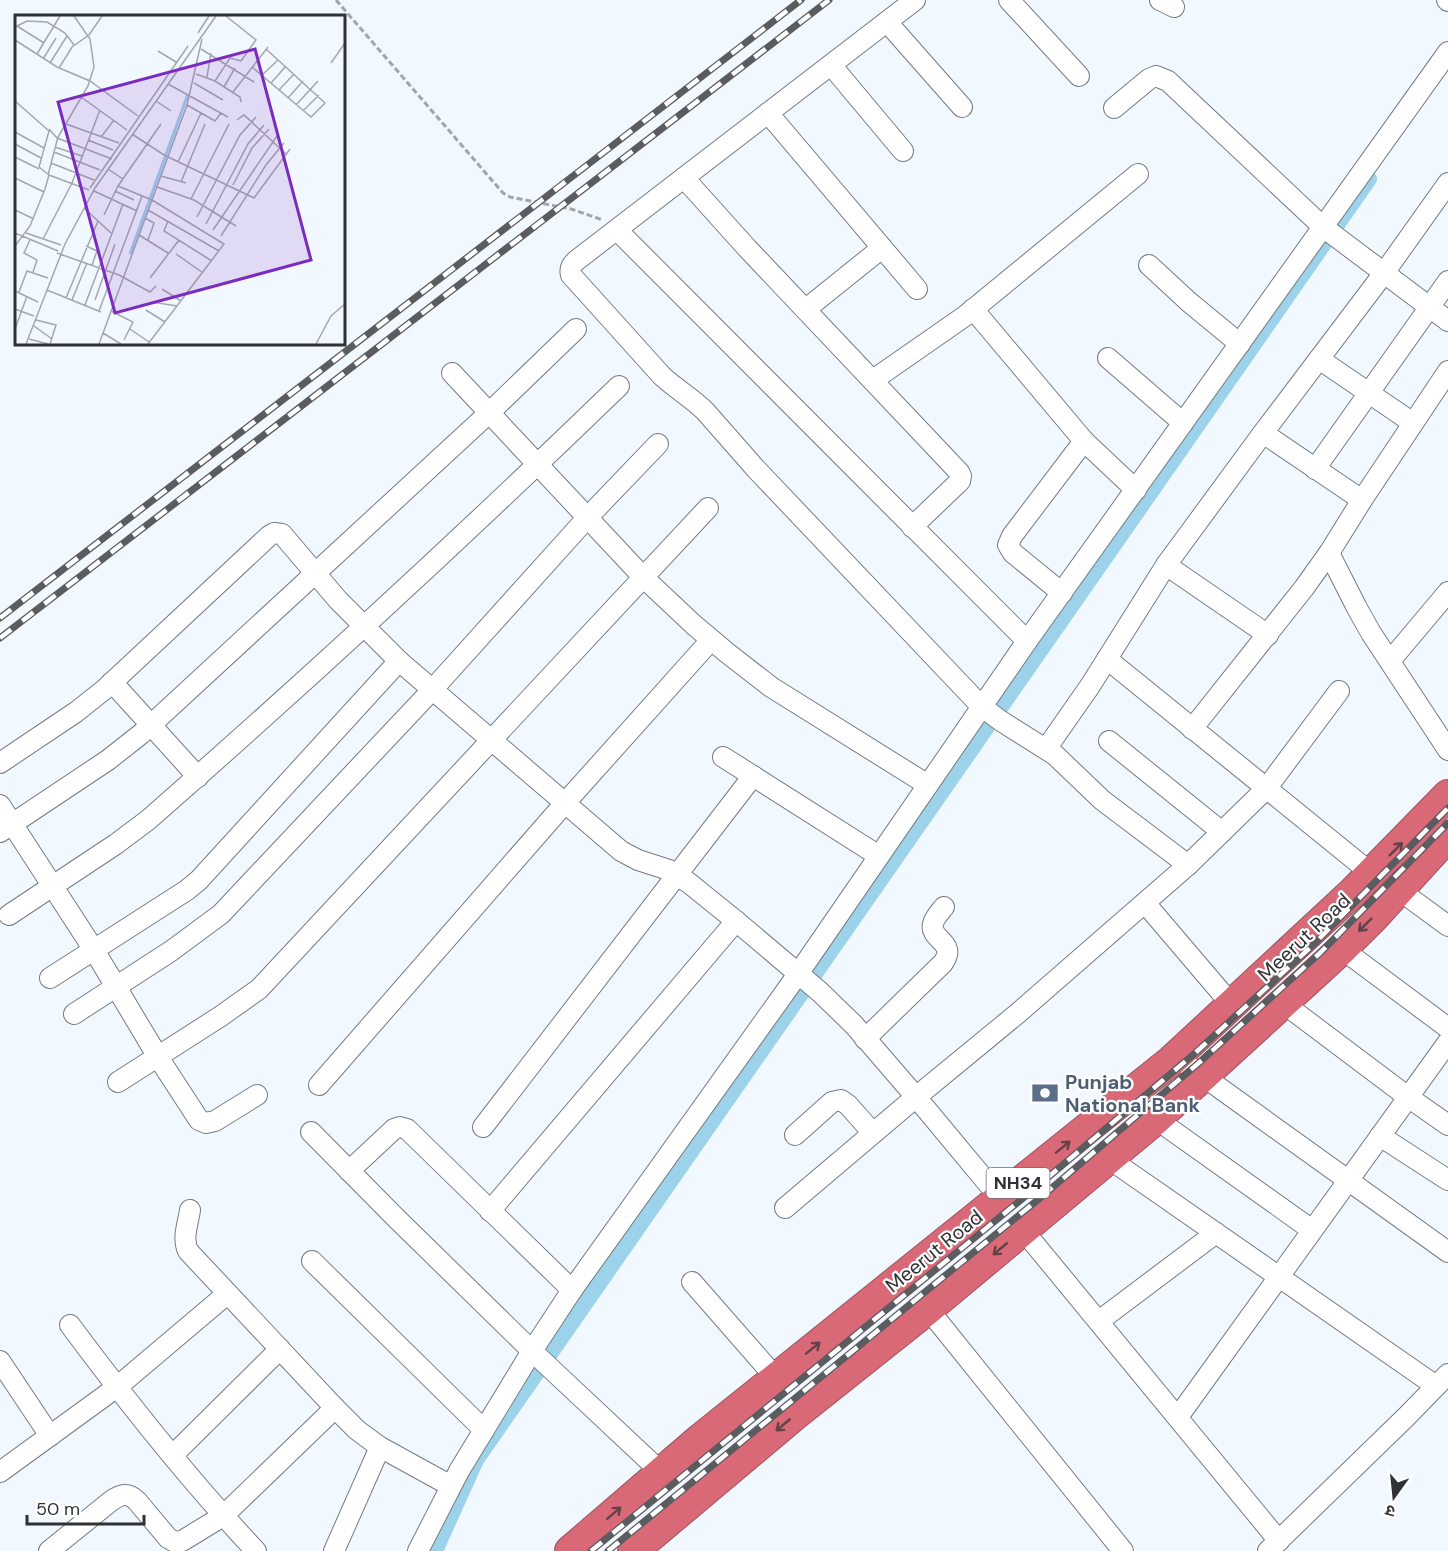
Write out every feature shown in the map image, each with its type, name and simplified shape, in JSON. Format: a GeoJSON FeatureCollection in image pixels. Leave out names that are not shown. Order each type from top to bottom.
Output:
{"type":"FeatureCollection","features":[{"type":"Feature","properties":{"kind":"highway","name":"Meerut Road"},"geometry":{"type":"LineString","coordinates":[[570,1551],[661,1472],[1175,1056],[1352,893],[1448,795]]}},
{"type":"Feature","properties":{"kind":"highway","name":"Meerut Road"},"geometry":{"type":"LineString","coordinates":[[633,1551],[796,1414],[928,1309],[1156,1119],[1342,949],[1448,836]]}},
{"type":"Feature","properties":{"kind":"street"},"geometry":{"type":"LineString","coordinates":[[915,0],[573,264],[570,271],[662,376],[705,411],[756,469],[991,714],[1046,749],[1109,806],[1188,865]]}},
{"type":"Feature","properties":{"kind":"street"},"geometry":{"type":"LineString","coordinates":[[1009,0],[1079,76]]}},
{"type":"Feature","properties":{"kind":"street"},"geometry":{"type":"LineString","coordinates":[[887,22],[962,107]]}},
{"type":"Feature","properties":{"kind":"street"},"geometry":{"type":"LineString","coordinates":[[418,1551],[451,1486],[484,1430],[534,1354],[572,1290],[801,977],[879,855],[928,785],[991,714],[1027,641],[1240,344],[1327,230],[1448,52]]}},
{"type":"Feature","properties":{"kind":"street"},"geometry":{"type":"LineString","coordinates":[[831,65],[903,152]]}},
{"type":"Feature","properties":{"kind":"street"},"geometry":{"type":"LineString","coordinates":[[1114,108],[1149,79],[1156,76],[1168,81],[1327,230],[1448,321]]}},
{"type":"Feature","properties":{"kind":"street"},"geometry":{"type":"LineString","coordinates":[[768,113],[916,290]]}},
{"type":"Feature","properties":{"kind":"street"},"geometry":{"type":"LineString","coordinates":[[873,380],[951,327],[1138,174]]}},
{"type":"Feature","properties":{"kind":"street"},"geometry":{"type":"LineString","coordinates":[[684,178],[961,476],[957,484],[912,527]]}},
{"type":"Feature","properties":{"kind":"street"},"geometry":{"type":"LineString","coordinates":[[1046,749],[1090,686],[1166,565],[1384,273],[1448,183]]}},
{"type":"Feature","properties":{"kind":"street"},"geometry":{"type":"LineString","coordinates":[[617,230],[1027,641]]}},
{"type":"Feature","properties":{"kind":"street"},"geometry":{"type":"LineString","coordinates":[[806,309],[882,248]]}},
{"type":"Feature","properties":{"kind":"street"},"geometry":{"type":"LineString","coordinates":[[1149,265],[1240,344]]}},
{"type":"Feature","properties":{"kind":"street"},"geometry":{"type":"LineString","coordinates":[[1316,469],[1448,281]]}},
{"type":"Feature","properties":{"kind":"street"},"geometry":{"type":"LineString","coordinates":[[974,309],[1084,441],[1136,490]]}},
{"type":"Feature","properties":{"kind":"street"},"geometry":{"type":"LineString","coordinates":[[6,828],[108,760],[151,724],[489,413],[576,329]]}},
{"type":"Feature","properties":{"kind":"street"},"geometry":{"type":"LineString","coordinates":[[1108,358],[1183,423]]}},
{"type":"Feature","properties":{"kind":"street"},"geometry":{"type":"LineString","coordinates":[[1319,359],[1413,423]]}},
{"type":"Feature","properties":{"kind":"street"},"geometry":{"type":"LineString","coordinates":[[1192,729],[1288,609],[1329,553],[1448,371]]}},
{"type":"Feature","properties":{"kind":"street"},"geometry":{"type":"LineString","coordinates":[[452,373],[644,578],[711,640],[771,687],[928,785]]}},
{"type":"Feature","properties":{"kind":"street"},"geometry":{"type":"LineString","coordinates":[[9,915],[132,833],[198,777],[538,465],[619,386]]}},
{"type":"Feature","properties":{"kind":"street"},"geometry":{"type":"LineString","coordinates":[[1263,433],[1362,500]]}},
{"type":"Feature","properties":{"kind":"street"},"geometry":{"type":"LineString","coordinates":[[1062,593],[1013,553],[1008,544],[1084,441]]}},
{"type":"Feature","properties":{"kind":"street"},"geometry":{"type":"LineString","coordinates":[[74,1014],[186,941],[221,914],[658,444]]}},
{"type":"Feature","properties":{"kind":"street"},"geometry":{"type":"LineString","coordinates":[[118,1082],[228,1012],[259,989],[708,508]]}},
{"type":"Feature","properties":{"kind":"street"},"geometry":{"type":"LineString","coordinates":[[0,763],[76,712],[112,682],[274,533],[282,534],[338,600],[399,661],[621,851],[677,874],[820,992],[916,1097],[1000,1198]]}},
{"type":"Feature","properties":{"kind":"street"},"geometry":{"type":"LineString","coordinates":[[1329,553],[1356,608],[1448,750]]}},
{"type":"Feature","properties":{"kind":"street"},"geometry":{"type":"LineString","coordinates":[[1166,565],[1268,634]]}},
{"type":"Feature","properties":{"kind":"street"},"geometry":{"type":"LineString","coordinates":[[1390,661],[1448,592]]}},
{"type":"Feature","properties":{"kind":"street"},"geometry":{"type":"LineString","coordinates":[[319,1085],[565,803],[711,640]]}},
{"type":"Feature","properties":{"kind":"street"},"geometry":{"type":"LineString","coordinates":[[1107,659],[1371,873]]}},
{"type":"Feature","properties":{"kind":"street"},"geometry":{"type":"LineString","coordinates":[[50,978],[188,890],[399,661]]}},
{"type":"Feature","properties":{"kind":"street"},"geometry":{"type":"LineString","coordinates":[[112,682],[198,777]]}},
{"type":"Feature","properties":{"kind":"street"},"geometry":{"type":"LineString","coordinates":[[784,1208],[1017,1014],[1188,865],[1266,789],[1339,691]]}},
{"type":"Feature","properties":{"kind":"street"},"geometry":{"type":"LineString","coordinates":[[1109,741],[1222,832]]}},
{"type":"Feature","properties":{"kind":"street"},"geometry":{"type":"LineString","coordinates":[[723,758],[879,855]]}},
{"type":"Feature","properties":{"kind":"street"},"geometry":{"type":"LineString","coordinates":[[483,1127],[753,776]]}},
{"type":"Feature","properties":{"kind":"street"},"geometry":{"type":"LineString","coordinates":[[0,805],[6,828],[53,886],[199,1120],[206,1123],[214,1121],[257,1095]]}},
{"type":"Feature","properties":{"kind":"street"},"geometry":{"type":"LineString","coordinates":[[1399,890],[1448,926]]}},
{"type":"Feature","properties":{"kind":"street"},"geometry":{"type":"LineString","coordinates":[[1145,903],[1231,1004]]}},
{"type":"Feature","properties":{"kind":"street"},"geometry":{"type":"LineString","coordinates":[[865,1039],[947,957],[948,951],[945,944],[934,933],[932,927],[933,921],[944,907]]}},
{"type":"Feature","properties":{"kind":"street"},"geometry":{"type":"LineString","coordinates":[[490,1211],[736,921]]}},
{"type":"Feature","properties":{"kind":"street"},"geometry":{"type":"LineString","coordinates":[[1342,949],[1448,1029]]}},
{"type":"Feature","properties":{"kind":"street"},"geometry":{"type":"LineString","coordinates":[[1283,1003],[1448,1125]]}},
{"type":"Feature","properties":{"kind":"street"},"geometry":{"type":"LineString","coordinates":[[1178,1418],[1448,1042]]}},
{"type":"Feature","properties":{"kind":"street"},"geometry":{"type":"LineString","coordinates":[[1175,1056],[1448,1252]]}},
{"type":"Feature","properties":{"kind":"street"},"geometry":{"type":"LineString","coordinates":[[795,1135],[832,1102],[841,1100],[873,1133]]}},
{"type":"Feature","properties":{"kind":"street"},"geometry":{"type":"LineString","coordinates":[[1156,1119],[1312,1230]]}},
{"type":"Feature","properties":{"kind":"street"},"geometry":{"type":"LineString","coordinates":[[349,1171],[394,1129],[400,1127],[407,1129],[572,1290]]}},
{"type":"Feature","properties":{"kind":"street"},"geometry":{"type":"LineString","coordinates":[[311,1132],[534,1354],[661,1472]]}},
{"type":"Feature","properties":{"kind":"street"},"geometry":{"type":"LineString","coordinates":[[1380,1136],[1448,1180]]}},
{"type":"Feature","properties":{"kind":"street"},"geometry":{"type":"LineString","coordinates":[[1023,1230],[1178,1418],[1274,1546],[1442,1380],[1279,1277],[1108,1158]]}},
{"type":"Feature","properties":{"kind":"street"},"geometry":{"type":"LineString","coordinates":[[190,1210],[185,1238],[188,1251],[227,1294],[357,1430],[380,1447],[451,1486]]}},
{"type":"Feature","properties":{"kind":"street"},"geometry":{"type":"LineString","coordinates":[[1099,1321],[1216,1233]]}},
{"type":"Feature","properties":{"kind":"street"},"geometry":{"type":"LineString","coordinates":[[312,1261],[484,1430]]}},
{"type":"Feature","properties":{"kind":"street"},"geometry":{"type":"LineString","coordinates":[[692,1282],[776,1378]]}},
{"type":"Feature","properties":{"kind":"street"},"geometry":{"type":"LineString","coordinates":[[0,1472],[117,1387],[227,1294]]}},
{"type":"Feature","properties":{"kind":"street"},"geometry":{"type":"LineString","coordinates":[[928,1309],[1123,1551]]}},
{"type":"Feature","properties":{"kind":"street"},"geometry":{"type":"LineString","coordinates":[[70,1325],[117,1387],[223,1516],[256,1551]]}},
{"type":"Feature","properties":{"kind":"street"},"geometry":{"type":"LineString","coordinates":[[173,1455],[280,1349]]}},
{"type":"Feature","properties":{"kind":"street"},"geometry":{"type":"LineString","coordinates":[[0,1361],[50,1436]]}},
{"type":"Feature","properties":{"kind":"street"},"geometry":{"type":"LineString","coordinates":[[48,1551],[120,1495],[126,1494],[132,1496],[168,1538],[176,1542],[182,1541],[223,1516],[335,1408]]}},
{"type":"Feature","properties":{"kind":"street"},"geometry":{"type":"LineString","coordinates":[[334,1551],[380,1447]]}},
{"type":"Feature","properties":{"kind":"path"},"geometry":{"type":"LineString","coordinates":[[336,0],[503,194],[584,212],[607,222],[617,230]]}},
{"type":"Feature","properties":{"kind":"waterway"},"geometry":{"type":"LineString","coordinates":[[435,1551],[476,1460],[1369,179]]}},
{"type":"Feature","properties":{"kind":"railway"},"geometry":{"type":"LineString","coordinates":[[0,618],[801,0]]}},
{"type":"Feature","properties":{"kind":"railway"},"geometry":{"type":"LineString","coordinates":[[0,638],[829,0]]}},
{"type":"Feature","properties":{"kind":"railway"},"geometry":{"type":"LineString","coordinates":[[591,1551],[1033,1190],[1194,1054],[1313,945],[1448,808]]}},
{"type":"Feature","properties":{"kind":"railway"},"geometry":{"type":"LineString","coordinates":[[608,1551],[1040,1198],[1201,1061],[1320,953],[1448,823]]}},
{"type":"Feature","properties":{"kind":"place","name":"Punjab National Bank"},"geometry":{"type":"Point","coordinates":[1045,1093]}}]}
